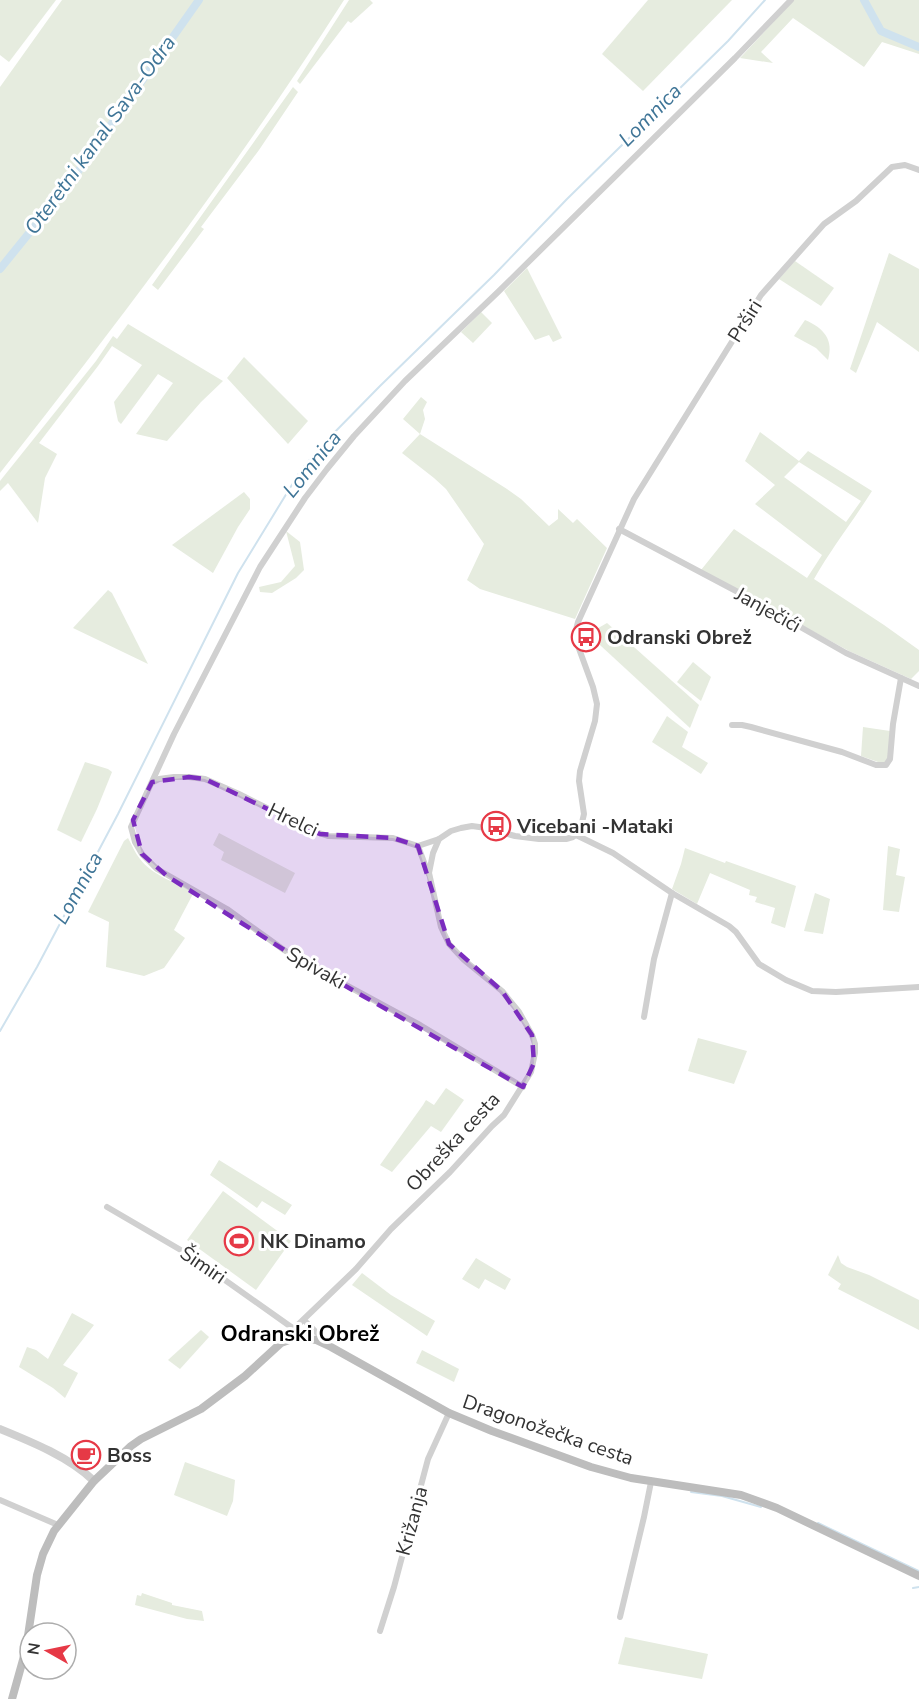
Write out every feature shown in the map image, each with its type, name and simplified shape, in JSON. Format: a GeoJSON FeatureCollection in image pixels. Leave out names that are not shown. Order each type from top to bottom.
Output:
{"type":"FeatureCollection","features":[{"type":"Feature","properties":{"kind":"main road","name":"Dragonožečka cesta"},"geometry":{"type":"LineString","coordinates":[[276,1346],[288,1340],[312,1339],[331,1347],[449,1413],[492,1431],[591,1467],[651,1482],[741,1495],[777,1508],[919,1576]]}},
{"type":"Feature","properties":{"kind":"main road","name":"Obreška cesta"},"geometry":{"type":"LineString","coordinates":[[12,1699],[26,1649],[40,1563],[50,1537],[58,1526],[94,1481],[121,1454],[141,1439],[189,1416],[230,1388],[276,1346]]}},
{"type":"Feature","properties":{"kind":"street"},"geometry":{"type":"LineString","coordinates":[[152,782],[174,734],[260,567],[294,514],[327,469],[405,381],[735,58],[791,0]]}},
{"type":"Feature","properties":{"kind":"street","name":"Prširi"},"geometry":{"type":"LineString","coordinates":[[619,529],[647,477],[750,311],[769,285],[824,224],[856,201],[892,167],[905,165],[919,170]]}},
{"type":"Feature","properties":{"kind":"street"},"geometry":{"type":"LineString","coordinates":[[429,873],[418,846],[439,840],[451,831],[472,826],[515,836],[566,839],[576,835],[582,828],[584,814],[580,771],[595,721],[597,704],[578,646],[576,630],[619,529]]}},
{"type":"Feature","properties":{"kind":"street","name":"Janječići"},"geometry":{"type":"LineString","coordinates":[[619,529],[753,600],[831,645],[919,686]]}},
{"type":"Feature","properties":{"kind":"street"},"geometry":{"type":"LineString","coordinates":[[732,725],[742,724],[842,752],[876,765],[886,765],[890,759],[901,678]]}},
{"type":"Feature","properties":{"kind":"street","name":"Hrelci"},"geometry":{"type":"LineString","coordinates":[[152,782],[174,777],[198,777],[239,794],[320,834],[339,837],[393,838],[418,846]]}},
{"type":"Feature","properties":{"kind":"street","name":"Spivaki"},"geometry":{"type":"LineString","coordinates":[[152,782],[131,826],[135,842],[142,854],[157,869],[226,909],[305,963],[420,1025],[523,1087]]}},
{"type":"Feature","properties":{"kind":"street"},"geometry":{"type":"LineString","coordinates":[[576,835],[613,853],[672,893],[733,929],[759,964],[803,988],[819,992],[836,992],[919,987]]}},
{"type":"Feature","properties":{"kind":"street","name":"Obreška cesta"},"geometry":{"type":"LineString","coordinates":[[276,1346],[356,1269],[391,1229],[504,1115],[523,1087],[534,1063],[535,1044],[519,1012],[502,991],[464,960],[449,944],[441,927],[429,873],[433,852],[439,840]]}},
{"type":"Feature","properties":{"kind":"street"},"geometry":{"type":"LineString","coordinates":[[644,1017],[654,958],[672,893]]}},
{"type":"Feature","properties":{"kind":"street","name":"Šimiri"},"geometry":{"type":"LineString","coordinates":[[107,1207],[191,1256],[294,1329]]}},
{"type":"Feature","properties":{"kind":"street"},"geometry":{"type":"LineString","coordinates":[[304,1320],[331,1347]]}},
{"type":"Feature","properties":{"kind":"street","name":"Križanja"},"geometry":{"type":"LineString","coordinates":[[380,1631],[428,1459],[449,1413]]}},
{"type":"Feature","properties":{"kind":"street"},"geometry":{"type":"LineString","coordinates":[[0,1429],[82,1470],[94,1481]]}},
{"type":"Feature","properties":{"kind":"street"},"geometry":{"type":"LineString","coordinates":[[620,1617],[651,1482]]}},
{"type":"Feature","properties":{"kind":"street"},"geometry":{"type":"LineString","coordinates":[[0,1500],[58,1526]]}},
{"type":"Feature","properties":{"kind":"highlighted area"},"geometry":{"type":"Polygon","coordinates":[[[189,777],[205,779],[320,834],[393,838],[418,846],[449,944],[502,991],[532,1035],[534,1063],[523,1087],[305,963],[167,876],[142,854],[133,820],[152,782],[189,777]]]}},
{"type":"Feature","properties":{"kind":"shaded area"},"geometry":{"type":"Polygon","coordinates":[[[0,0],[56,0],[9,62],[0,55],[0,0]]]}},
{"type":"Feature","properties":{"kind":"shaded area"},"geometry":{"type":"Polygon","coordinates":[[[62,0],[344,0],[263,122],[178,241],[0,473],[0,87],[62,0]]]}},
{"type":"Feature","properties":{"kind":"shaded area"},"geometry":{"type":"Polygon","coordinates":[[[349,0],[370,0],[373,3],[351,23],[348,21],[300,84],[297,81],[349,0]]]}},
{"type":"Feature","properties":{"kind":"shaded area"},"geometry":{"type":"Polygon","coordinates":[[[648,0],[732,0],[643,91],[602,54],[648,0]]]}},
{"type":"Feature","properties":{"kind":"shaded area"},"geometry":{"type":"Polygon","coordinates":[[[794,0],[919,0],[919,54],[882,42],[864,67],[793,18],[761,52],[773,63],[740,58],[794,0]]]}},
{"type":"Feature","properties":{"kind":"shaded area"},"geometry":{"type":"Polygon","coordinates":[[[293,87],[298,92],[259,150],[201,227],[204,229],[158,290],[152,285],[293,87]]]}},
{"type":"Feature","properties":{"kind":"shaded area"},"geometry":{"type":"Polygon","coordinates":[[[889,253],[919,269],[919,352],[877,322],[856,373],[850,369],[889,253]]]}},
{"type":"Feature","properties":{"kind":"shaded area"},"geometry":{"type":"Polygon","coordinates":[[[795,261],[834,288],[821,306],[779,279],[795,261]]]}},
{"type":"Feature","properties":{"kind":"shaded area"},"geometry":{"type":"Polygon","coordinates":[[[527,268],[562,338],[553,342],[549,335],[535,340],[504,291],[527,268]]]}},
{"type":"Feature","properties":{"kind":"shaded area"},"geometry":{"type":"Polygon","coordinates":[[[481,312],[492,323],[473,343],[461,332],[481,312]]]}},
{"type":"Feature","properties":{"kind":"shaded area"},"geometry":{"type":"Polygon","coordinates":[[[805,320],[826,336],[830,346],[828,360],[816,348],[794,336],[805,320]]]}},
{"type":"Feature","properties":{"kind":"shaded area"},"geometry":{"type":"Polygon","coordinates":[[[128,324],[223,381],[167,441],[136,434],[173,383],[158,374],[121,424],[118,421],[114,402],[142,365],[112,346],[39,443],[57,454],[45,478],[38,523],[8,483],[0,491],[0,481],[96,361],[113,336],[117,339],[128,324]]]}},
{"type":"Feature","properties":{"kind":"shaded area"},"geometry":{"type":"Polygon","coordinates":[[[244,357],[308,421],[288,444],[227,378],[244,357]]]}},
{"type":"Feature","properties":{"kind":"shaded area"},"geometry":{"type":"Polygon","coordinates":[[[421,397],[427,402],[423,410],[425,419],[420,434],[403,419],[421,397]]]}},
{"type":"Feature","properties":{"kind":"shaded area"},"geometry":{"type":"Polygon","coordinates":[[[760,432],[799,461],[808,451],[872,491],[814,579],[919,650],[919,671],[911,679],[849,651],[701,570],[734,529],[807,578],[822,555],[755,504],[775,485],[745,461],[760,432]],[[799,462],[784,477],[846,522],[861,501],[799,462]]]}},
{"type":"Feature","properties":{"kind":"shaded area"},"geometry":{"type":"Polygon","coordinates":[[[420,434],[507,489],[549,526],[558,519],[558,509],[573,523],[577,519],[607,548],[575,619],[480,589],[467,580],[484,544],[446,489],[402,453],[420,434]]]}},
{"type":"Feature","properties":{"kind":"shaded area"},"geometry":{"type":"Polygon","coordinates":[[[244,492],[250,499],[250,509],[213,573],[172,545],[244,492]]]}},
{"type":"Feature","properties":{"kind":"shaded area"},"geometry":{"type":"Polygon","coordinates":[[[286,531],[300,542],[304,570],[296,578],[272,593],[260,592],[259,587],[281,582],[295,566],[286,531]]]}},
{"type":"Feature","properties":{"kind":"shaded area"},"geometry":{"type":"Polygon","coordinates":[[[108,590],[112,593],[148,664],[73,628],[108,590]]]}},
{"type":"Feature","properties":{"kind":"shaded area"},"geometry":{"type":"Polygon","coordinates":[[[607,623],[699,705],[690,728],[588,634],[607,623]]]}},
{"type":"Feature","properties":{"kind":"shaded area"},"geometry":{"type":"Polygon","coordinates":[[[693,662],[711,677],[701,701],[677,682],[693,662]]]}},
{"type":"Feature","properties":{"kind":"shaded area"},"geometry":{"type":"Polygon","coordinates":[[[667,716],[688,732],[682,747],[708,763],[701,774],[652,742],[667,716]]]}},
{"type":"Feature","properties":{"kind":"shaded area"},"geometry":{"type":"Polygon","coordinates":[[[863,727],[890,731],[886,763],[861,756],[863,727]]]}},
{"type":"Feature","properties":{"kind":"shaded area"},"geometry":{"type":"Polygon","coordinates":[[[85,762],[112,772],[81,842],[57,830],[85,762]]]}},
{"type":"Feature","properties":{"kind":"shaded area"},"geometry":{"type":"Polygon","coordinates":[[[219,833],[295,873],[285,893],[221,860],[224,852],[213,845],[219,833]]]}},
{"type":"Feature","properties":{"kind":"shaded area"},"geometry":{"type":"Polygon","coordinates":[[[128,838],[138,857],[151,870],[194,892],[174,930],[185,938],[164,968],[144,976],[106,967],[109,922],[88,912],[124,841],[128,838]]]}},
{"type":"Feature","properties":{"kind":"shaded area"},"geometry":{"type":"Polygon","coordinates":[[[888,846],[900,849],[896,875],[905,877],[899,912],[883,910],[888,846]]]}},
{"type":"Feature","properties":{"kind":"shaded area"},"geometry":{"type":"Polygon","coordinates":[[[685,848],[796,886],[785,928],[771,923],[775,908],[755,902],[757,897],[749,895],[750,890],[710,873],[697,904],[672,889],[685,848]]]}},
{"type":"Feature","properties":{"kind":"shaded area"},"geometry":{"type":"Polygon","coordinates":[[[815,893],[830,899],[823,934],[804,931],[815,893]]]}},
{"type":"Feature","properties":{"kind":"shaded area"},"geometry":{"type":"Polygon","coordinates":[[[698,1038],[747,1051],[734,1084],[688,1071],[698,1038]]]}},
{"type":"Feature","properties":{"kind":"shaded area"},"geometry":{"type":"Polygon","coordinates":[[[446,1088],[464,1100],[441,1132],[431,1126],[392,1172],[380,1165],[426,1100],[434,1105],[446,1088]]]}},
{"type":"Feature","properties":{"kind":"shaded area"},"geometry":{"type":"Polygon","coordinates":[[[219,1160],[292,1205],[285,1215],[262,1201],[257,1208],[210,1175],[219,1160]]]}},
{"type":"Feature","properties":{"kind":"shaded area","name":"NK Dinamo"},"geometry":{"type":"Polygon","coordinates":[[[223,1191],[291,1241],[256,1290],[187,1240],[223,1191]]]}},
{"type":"Feature","properties":{"kind":"shaded area"},"geometry":{"type":"Polygon","coordinates":[[[838,1255],[841,1263],[847,1267],[869,1275],[919,1300],[919,1330],[838,1289],[841,1284],[828,1275],[838,1255]]]}},
{"type":"Feature","properties":{"kind":"shaded area"},"geometry":{"type":"Polygon","coordinates":[[[476,1258],[511,1279],[505,1290],[485,1279],[479,1289],[462,1279],[476,1258]]]}},
{"type":"Feature","properties":{"kind":"shaded area"},"geometry":{"type":"Polygon","coordinates":[[[362,1273],[391,1295],[435,1321],[427,1336],[352,1285],[362,1273]]]}},
{"type":"Feature","properties":{"kind":"shaded area"},"geometry":{"type":"Polygon","coordinates":[[[72,1313],[94,1325],[63,1365],[78,1373],[65,1398],[19,1367],[27,1347],[36,1350],[48,1359],[72,1313]]]}},
{"type":"Feature","properties":{"kind":"shaded area"},"geometry":{"type":"Polygon","coordinates":[[[201,1330],[209,1337],[180,1369],[168,1360],[201,1330]]]}},
{"type":"Feature","properties":{"kind":"shaded area"},"geometry":{"type":"Polygon","coordinates":[[[422,1350],[459,1369],[454,1382],[416,1363],[422,1350]]]}},
{"type":"Feature","properties":{"kind":"shaded area"},"geometry":{"type":"Polygon","coordinates":[[[185,1462],[235,1480],[233,1501],[227,1516],[174,1495],[185,1462]]]}},
{"type":"Feature","properties":{"kind":"shaded area"},"geometry":{"type":"Polygon","coordinates":[[[142,1593],[172,1603],[172,1605],[202,1611],[204,1621],[187,1619],[135,1605],[137,1595],[141,1596],[142,1593]]]}},
{"type":"Feature","properties":{"kind":"shaded area"},"geometry":{"type":"Polygon","coordinates":[[[625,1637],[708,1654],[702,1679],[618,1664],[625,1637]]]}},
{"type":"Feature","properties":{"kind":"waterway","name":"Oteretni kanal Sava-Odra"},"geometry":{"type":"LineString","coordinates":[[0,269],[72,180],[199,0]]}},
{"type":"Feature","properties":{"kind":"waterway","name":"Lomnica"},"geometry":{"type":"LineString","coordinates":[[0,1031],[37,967],[118,814],[238,573],[301,470],[380,386],[728,41],[765,0]]}},
{"type":"Feature","properties":{"kind":"waterway"},"geometry":{"type":"LineString","coordinates":[[864,0],[881,31],[919,47]]}},
{"type":"Feature","properties":{"kind":"waterway"},"geometry":{"type":"LineString","coordinates":[[691,1492],[722,1496],[761,1507]]}},
{"type":"Feature","properties":{"kind":"waterway"},"geometry":{"type":"LineString","coordinates":[[818,1523],[919,1571]]}},
{"type":"Feature","properties":{"kind":"waterway"},"geometry":{"type":"LineString","coordinates":[[913,1588],[919,1587]]}},
{"type":"Feature","properties":{"kind":"place","name":"Odranski Obrež"},"geometry":{"type":"Point","coordinates":[586,637]}},
{"type":"Feature","properties":{"kind":"place","name":"Vicebani -Mataki"},"geometry":{"type":"Point","coordinates":[496,826]}},
{"type":"Feature","properties":{"kind":"place","name":"NK Dinamo"},"geometry":{"type":"Point","coordinates":[239,1241]}},
{"type":"Feature","properties":{"kind":"place","name":"Boss"},"geometry":{"type":"Point","coordinates":[86,1455]}},
{"type":"Feature","properties":{"kind":"district","name":"Odranski Obrež"},"geometry":{"type":"Point","coordinates":[300,1334]}}]}
